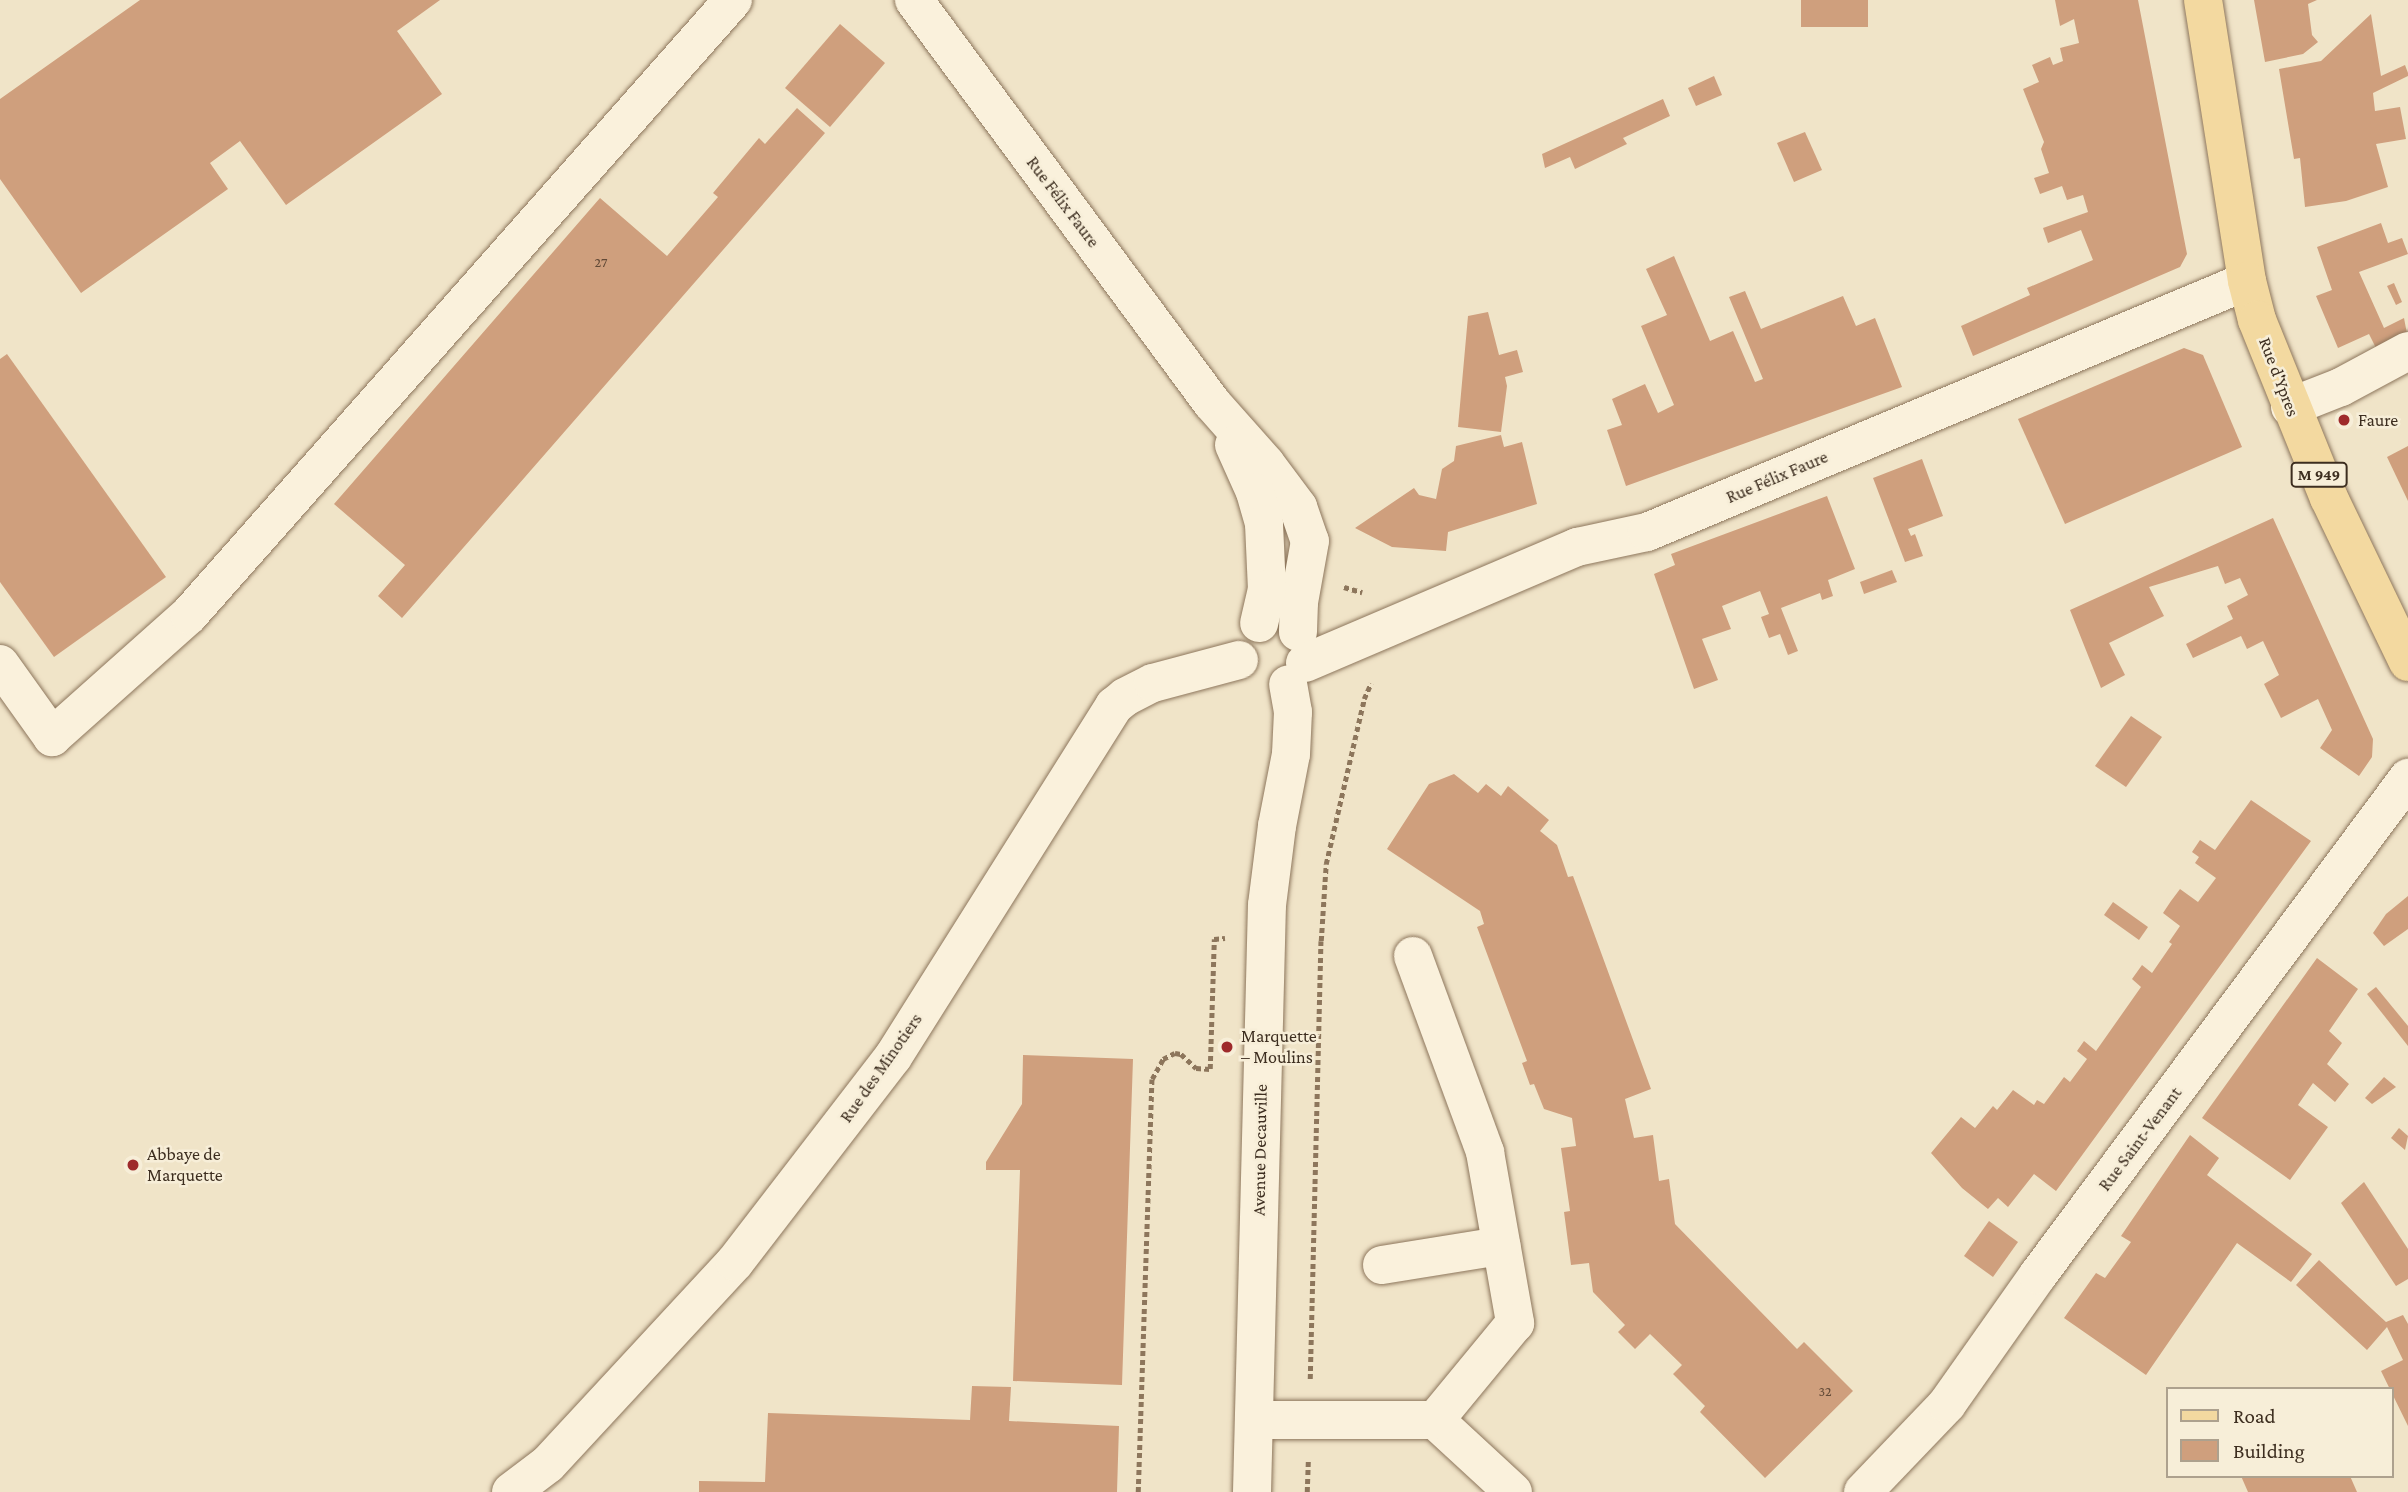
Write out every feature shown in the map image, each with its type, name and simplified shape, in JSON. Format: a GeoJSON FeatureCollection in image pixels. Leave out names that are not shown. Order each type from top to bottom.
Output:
{"type":"FeatureCollection","features":[{"type":"Feature","properties":{"kind":"main road","name":"M 949"},"geometry":{"type":"LineString","coordinates":[[2197,0],[2214,72]]}},
{"type":"Feature","properties":{"kind":"main road","name":"M 949"},"geometry":{"type":"LineString","coordinates":[[2203,0],[2214,72]]}},
{"type":"Feature","properties":{"kind":"main road","name":"Rue d'Ypres"},"geometry":{"type":"LineString","coordinates":[[2214,72],[2247,282],[2265,344],[2329,498],[2408,662]]}},
{"type":"Feature","properties":{"kind":"street"},"geometry":{"type":"LineString","coordinates":[[0,664],[52,737],[189,615],[733,0]]}},
{"type":"Feature","properties":{"kind":"street","name":"Rue Félix Faure"},"geometry":{"type":"LineString","coordinates":[[914,0],[1212,403],[1278,479],[1305,518],[1310,541],[1299,602],[1297,660],[1577,547],[1647,532],[2247,282]]}},
{"type":"Feature","properties":{"kind":"street"},"geometry":{"type":"LineString","coordinates":[[2290,407],[2341,387],[2408,351]]}},
{"type":"Feature","properties":{"kind":"street","name":"Rue Félix Faure"},"geometry":{"type":"LineString","coordinates":[[1212,403],[1248,475],[1264,524],[1267,589],[1259,623]]}},
{"type":"Feature","properties":{"kind":"street"},"geometry":{"type":"LineString","coordinates":[[1283,622],[1297,660],[1270,688],[1258,684],[1244,671],[1239,660],[1239,647],[1244,635],[1259,623],[1283,622]]}},
{"type":"Feature","properties":{"kind":"street","name":"Rue des Minotiers"},"geometry":{"type":"LineString","coordinates":[[511,1492],[548,1464],[735,1262],[893,1057],[1114,706],[1146,686],[1239,660]]}},
{"type":"Feature","properties":{"kind":"street","name":"Avenue Decauville"},"geometry":{"type":"LineString","coordinates":[[1252,1492],[1267,905],[1277,826],[1291,754],[1297,660]]}},
{"type":"Feature","properties":{"kind":"street","name":"Rue Saint-Venant"},"geometry":{"type":"LineString","coordinates":[[1863,1492],[1947,1405],[2047,1264],[2408,778]]}},
{"type":"Feature","properties":{"kind":"street"},"geometry":{"type":"LineString","coordinates":[[1413,956],[1485,1152],[1515,1323],[1435,1420]]}},
{"type":"Feature","properties":{"kind":"street"},"geometry":{"type":"LineString","coordinates":[[1382,1265],[1501,1246]]}},
{"type":"Feature","properties":{"kind":"street"},"geometry":{"type":"LineString","coordinates":[[1254,1420],[1435,1420],[1513,1492]]}},
{"type":"Feature","properties":{"kind":"path"},"geometry":{"type":"LineString","coordinates":[[1307,1492],[1321,940],[1326,864],[1364,699],[1376,676]]}},
{"type":"Feature","properties":{"kind":"path"},"geometry":{"type":"LineString","coordinates":[[1314,864],[1326,864]]}},
{"type":"Feature","properties":{"kind":"path"},"geometry":{"type":"LineString","coordinates":[[1138,1492],[1152,1079],[1163,1059],[1175,1053],[1181,1054],[1195,1068],[1210,1069],[1214,939],[1231,938]]}},
{"type":"Feature","properties":{"kind":"building"},"geometry":{"type":"Polygon","coordinates":[[[140,0],[440,0],[397,31],[442,94],[286,205],[240,141],[210,163],[228,189],[81,293],[0,179],[0,99],[140,0]]]}},
{"type":"Feature","properties":{"kind":"building"},"geometry":{"type":"Polygon","coordinates":[[[1801,0],[1868,0],[1868,27],[1801,27],[1801,0]]]}},
{"type":"Feature","properties":{"kind":"building"},"geometry":{"type":"Polygon","coordinates":[[[2055,0],[2138,0],[2187,254],[2180,267],[1973,356],[1961,326],[2030,295],[2027,288],[2093,260],[2081,230],[2048,243],[2043,228],[2088,212],[2083,195],[2067,200],[2062,186],[2040,194],[2034,178],[2049,173],[2041,149],[2044,142],[2023,89],[2039,82],[2032,65],[2050,57],[2053,65],[2063,61],[2060,48],[2079,43],[2074,19],[2060,26],[2055,0]]]}},
{"type":"Feature","properties":{"kind":"building"},"geometry":{"type":"Polygon","coordinates":[[[2254,0],[2317,0],[2308,4],[2312,35],[2318,42],[2303,54],[2265,62],[2254,0]]]}},
{"type":"Feature","properties":{"kind":"building"},"geometry":{"type":"Polygon","coordinates":[[[2371,14],[2381,76],[2405,65],[2408,73],[2408,76],[2373,93],[2375,111],[2400,107],[2406,139],[2376,144],[2388,187],[2346,201],[2305,207],[2300,158],[2294,159],[2279,69],[2321,61],[2371,14]]]}},
{"type":"Feature","properties":{"kind":"building"},"geometry":{"type":"Polygon","coordinates":[[[840,24],[885,63],[830,127],[785,88],[840,24]]]}},
{"type":"Feature","properties":{"kind":"building"},"geometry":{"type":"Polygon","coordinates":[[[1714,76],[1722,95],[1696,106],[1688,88],[1714,76]]]}},
{"type":"Feature","properties":{"kind":"building"},"geometry":{"type":"Polygon","coordinates":[[[1663,99],[1670,116],[1623,138],[1627,144],[1575,169],[1570,157],[1545,168],[1542,154],[1663,99]]]}},
{"type":"Feature","properties":{"kind":"building"},"geometry":{"type":"Polygon","coordinates":[[[797,108],[825,133],[402,618],[378,596],[405,565],[334,504],[600,198],[667,256],[718,197],[713,193],[759,138],[765,144],[797,108]]]}},
{"type":"Feature","properties":{"kind":"building"},"geometry":{"type":"Polygon","coordinates":[[[1805,132],[1822,170],[1794,182],[1777,143],[1805,132]]]}},
{"type":"Feature","properties":{"kind":"building"},"geometry":{"type":"Polygon","coordinates":[[[2381,223],[2388,243],[2402,238],[2408,254],[2359,272],[2384,328],[2404,318],[2408,339],[2378,352],[2369,334],[2338,348],[2316,296],[2332,290],[2317,247],[2381,223]]]}},
{"type":"Feature","properties":{"kind":"building"},"geometry":{"type":"Polygon","coordinates":[[[1674,256],[1710,341],[1733,331],[1755,382],[1763,379],[1729,297],[1745,291],[1761,329],[1843,296],[1856,326],[1875,318],[1902,387],[1626,486],[1607,430],[1622,425],[1612,399],[1645,384],[1658,413],[1674,405],[1641,326],[1667,315],[1646,269],[1674,256]]]}},
{"type":"Feature","properties":{"kind":"building"},"geometry":{"type":"Polygon","coordinates":[[[2394,283],[2402,302],[2396,305],[2387,286],[2394,283]]]}},
{"type":"Feature","properties":{"kind":"building"},"geometry":{"type":"Polygon","coordinates":[[[1488,312],[1499,355],[1517,350],[1523,372],[1505,377],[1507,386],[1501,432],[1458,427],[1468,316],[1488,312]]]}},
{"type":"Feature","properties":{"kind":"building"},"geometry":{"type":"Polygon","coordinates":[[[2184,348],[2203,355],[2242,447],[2065,524],[2018,419],[2184,348]]]}},
{"type":"Feature","properties":{"kind":"building"},"geometry":{"type":"Polygon","coordinates":[[[7,354],[166,577],[54,657],[0,582],[0,359],[7,354]]]}},
{"type":"Feature","properties":{"kind":"building"},"geometry":{"type":"Polygon","coordinates":[[[1501,435],[1504,447],[1522,442],[1537,504],[1448,532],[1446,551],[1392,547],[1355,528],[1414,488],[1419,495],[1436,499],[1442,469],[1454,461],[1456,446],[1501,435]]]}},
{"type":"Feature","properties":{"kind":"building"},"geometry":{"type":"Polygon","coordinates":[[[2408,446],[2408,501],[2387,457],[2408,446]]]}},
{"type":"Feature","properties":{"kind":"building"},"geometry":{"type":"Polygon","coordinates":[[[1922,459],[1943,516],[1908,529],[1911,536],[1915,534],[1923,556],[1905,562],[1873,478],[1922,459]]]}},
{"type":"Feature","properties":{"kind":"building"},"geometry":{"type":"Polygon","coordinates":[[[1827,496],[1855,569],[1828,580],[1833,596],[1822,600],[1820,593],[1781,608],[1798,651],[1788,655],[1780,634],[1769,638],[1761,617],[1769,614],[1760,591],[1722,606],[1731,629],[1702,639],[1718,680],[1694,689],[1654,574],[1675,565],[1671,554],[1827,496]]]}},
{"type":"Feature","properties":{"kind":"building"},"geometry":{"type":"Polygon","coordinates":[[[2273,518],[2373,739],[2372,757],[2359,776],[2320,748],[2332,730],[2318,699],[2281,718],[2264,684],[2279,675],[2263,641],[2247,649],[2241,636],[2193,658],[2186,644],[2233,619],[2227,606],[2248,595],[2240,578],[2225,584],[2218,566],[2149,587],[2164,616],[2109,643],[2125,675],[2101,688],[2070,610],[2273,518]]]}},
{"type":"Feature","properties":{"kind":"building"},"geometry":{"type":"Polygon","coordinates":[[[1892,570],[1897,582],[1864,594],[1860,582],[1892,570]]]}},
{"type":"Feature","properties":{"kind":"building"},"geometry":{"type":"Polygon","coordinates":[[[2131,716],[2162,737],[2126,787],[2095,766],[2131,716]]]}},
{"type":"Feature","properties":{"kind":"building"},"geometry":{"type":"Polygon","coordinates":[[[1454,774],[1478,793],[1486,784],[1501,796],[1508,786],[1549,820],[1540,831],[1557,845],[1568,877],[1573,876],[1651,1089],[1625,1099],[1634,1138],[1653,1135],[1659,1181],[1669,1179],[1675,1224],[1797,1349],[1804,1342],[1853,1391],[1765,1478],[1700,1412],[1705,1406],[1673,1374],[1682,1365],[1650,1334],[1635,1349],[1618,1332],[1625,1325],[1593,1292],[1589,1263],[1571,1265],[1564,1212],[1570,1211],[1561,1148],[1576,1146],[1572,1118],[1544,1109],[1534,1084],[1530,1085],[1522,1063],[1527,1061],[1477,927],[1484,924],[1480,911],[1387,849],[1429,784],[1454,774]]]}},
{"type":"Feature","properties":{"kind":"building"},"geometry":{"type":"Polygon","coordinates":[[[2251,800],[2311,841],[2056,1191],[2034,1174],[2008,1207],[1998,1198],[1988,1209],[1962,1188],[1931,1153],[1961,1117],[1975,1128],[1993,1106],[1997,1110],[2013,1090],[2034,1105],[2037,1100],[2044,1104],[2064,1077],[2070,1082],[2087,1059],[2077,1051],[2084,1041],[2096,1051],[2141,987],[2132,979],[2142,965],[2152,973],[2172,944],[2169,942],[2180,926],[2163,913],[2171,901],[2180,889],[2198,902],[2216,878],[2195,863],[2199,857],[2192,852],[2200,840],[2215,850],[2251,800]]]}},
{"type":"Feature","properties":{"kind":"building"},"geometry":{"type":"Polygon","coordinates":[[[2408,896],[2408,929],[2384,946],[2373,933],[2386,914],[2408,896]]]}},
{"type":"Feature","properties":{"kind":"building"},"geometry":{"type":"Polygon","coordinates":[[[2113,902],[2148,927],[2139,940],[2104,915],[2113,902]]]}},
{"type":"Feature","properties":{"kind":"building"},"geometry":{"type":"Polygon","coordinates":[[[2317,958],[2358,989],[2329,1031],[2342,1043],[2327,1064],[2349,1084],[2335,1102],[2313,1083],[2298,1105],[2328,1127],[2290,1180],[2202,1118],[2317,958]]]}},
{"type":"Feature","properties":{"kind":"building"},"geometry":{"type":"Polygon","coordinates":[[[2376,987],[2408,1026],[2408,1046],[2367,994],[2376,987]]]}},
{"type":"Feature","properties":{"kind":"building"},"geometry":{"type":"Polygon","coordinates":[[[1023,1055],[1133,1059],[1122,1385],[1013,1381],[1020,1170],[986,1170],[986,1162],[1022,1104],[1023,1055]]]}},
{"type":"Feature","properties":{"kind":"building"},"geometry":{"type":"Polygon","coordinates":[[[2384,1077],[2396,1087],[2372,1104],[2365,1098],[2384,1077]]]}},
{"type":"Feature","properties":{"kind":"building"},"geometry":{"type":"Polygon","coordinates":[[[2399,1128],[2408,1136],[2405,1150],[2391,1138],[2399,1128]]]}},
{"type":"Feature","properties":{"kind":"building"},"geometry":{"type":"Polygon","coordinates":[[[2190,1135],[2219,1158],[2207,1175],[2312,1254],[2291,1282],[2237,1243],[2146,1375],[2064,1318],[2096,1273],[2105,1278],[2131,1242],[2121,1236],[2190,1135]]]}},
{"type":"Feature","properties":{"kind":"building"},"geometry":{"type":"Polygon","coordinates":[[[2364,1182],[2408,1249],[2408,1279],[2396,1286],[2341,1203],[2364,1182]]]}},
{"type":"Feature","properties":{"kind":"building"},"geometry":{"type":"Polygon","coordinates":[[[1989,1221],[2018,1242],[1993,1277],[1964,1256],[1989,1221]]]}},
{"type":"Feature","properties":{"kind":"building"},"geometry":{"type":"Polygon","coordinates":[[[2319,1260],[2386,1322],[2403,1315],[2408,1324],[2408,1426],[2394,1397],[2394,1387],[2389,1387],[2381,1371],[2403,1360],[2387,1327],[2367,1350],[2296,1285],[2319,1260]]]}},
{"type":"Feature","properties":{"kind":"building"},"geometry":{"type":"Polygon","coordinates":[[[972,1386],[1011,1387],[1009,1421],[1119,1426],[1117,1492],[699,1492],[699,1481],[765,1482],[768,1413],[970,1420],[972,1386]]]}},
{"type":"Feature","properties":{"kind":"building"},"geometry":{"type":"Polygon","coordinates":[[[2242,1478],[2351,1478],[2357,1492],[2248,1492],[2242,1478]]]}},
{"type":"Feature","properties":{"kind":"place","name":"Faure"},"geometry":{"type":"Point","coordinates":[2344,420]}},
{"type":"Feature","properties":{"kind":"place","name":"Marquette – Moulins"},"geometry":{"type":"Point","coordinates":[1227,1047]}},
{"type":"Feature","properties":{"kind":"place","name":"Abbaye de Marquette"},"geometry":{"type":"Point","coordinates":[133,1165]}}]}
